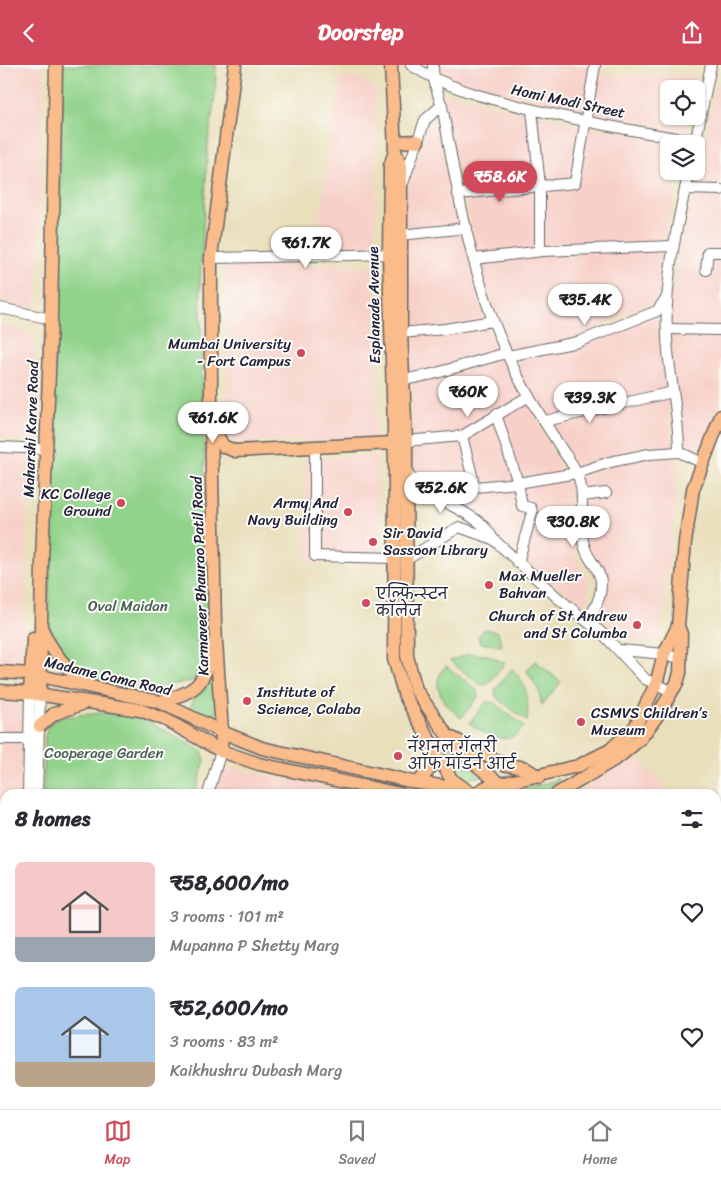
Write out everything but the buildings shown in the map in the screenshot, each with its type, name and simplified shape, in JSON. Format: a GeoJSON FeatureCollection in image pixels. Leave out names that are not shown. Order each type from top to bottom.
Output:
{"type":"FeatureCollection","features":[{"type":"Feature","properties":{"kind":"main road","name":"Maharshi Karve Road"},"geometry":{"type":"LineString","coordinates":[[48,65],[48,319]]}},
{"type":"Feature","properties":{"kind":"main road","name":"Maharshi Karve Road"},"geometry":{"type":"LineString","coordinates":[[35,693],[56,65]]}},
{"type":"Feature","properties":{"kind":"main road"},"geometry":{"type":"LineString","coordinates":[[391,65],[395,146],[401,167],[401,188],[395,216],[400,235],[394,254],[404,379],[400,464],[401,559],[407,656],[416,690],[455,747],[500,784],[513,789]]}},
{"type":"Feature","properties":{"kind":"main road","name":"Karmaveer Bhaurao Patil Road"},"geometry":{"type":"LineString","coordinates":[[221,751],[222,732],[215,625],[211,423],[211,258],[234,67]]}},
{"type":"Feature","properties":{"kind":"main road"},"geometry":{"type":"LineString","coordinates":[[395,146],[418,141]]}},
{"type":"Feature","properties":{"kind":"main road","name":"Esplanade Avenue"},"geometry":{"type":"LineString","coordinates":[[395,146],[390,165],[395,216],[394,254],[402,439]]}},
{"type":"Feature","properties":{"kind":"main road"},"geometry":{"type":"LineString","coordinates":[[562,789],[580,771],[610,750],[635,727],[656,684],[664,653],[678,626],[689,508],[702,463],[721,416]]}},
{"type":"Feature","properties":{"kind":"main road"},"geometry":{"type":"LineString","coordinates":[[211,423],[223,446],[234,451]]}},
{"type":"Feature","properties":{"kind":"main road"},"geometry":{"type":"LineString","coordinates":[[213,466],[223,454],[234,451],[315,447],[402,439]]}},
{"type":"Feature","properties":{"kind":"main road","name":"Maharshi Karve Road"},"geometry":{"type":"LineString","coordinates":[[36,675],[41,626],[43,449]]}},
{"type":"Feature","properties":{"kind":"main road"},"geometry":{"type":"LineString","coordinates":[[401,559],[394,659],[406,696],[437,755],[451,779],[466,789]]}},
{"type":"Feature","properties":{"kind":"main road"},"geometry":{"type":"LineString","coordinates":[[160,702],[193,691],[204,677],[215,625]]}},
{"type":"Feature","properties":{"kind":"main road"},"geometry":{"type":"LineString","coordinates":[[41,626],[46,639],[63,662],[79,678],[96,687]]}},
{"type":"Feature","properties":{"kind":"main road"},"geometry":{"type":"LineString","coordinates":[[483,789],[490,785],[580,771],[620,756],[640,739],[657,716],[677,683],[680,673],[681,634],[678,626]]}},
{"type":"Feature","properties":{"kind":"main road","name":"Madame Cama Road"},"geometry":{"type":"LineString","coordinates":[[0,672],[36,675],[160,702],[222,732],[262,748],[418,783],[441,785],[451,789]]}},
{"type":"Feature","properties":{"kind":"main road","name":"Madame Cama Road"},"geometry":{"type":"LineString","coordinates":[[0,691],[35,693],[140,710],[166,720],[221,751],[259,764],[376,789]]}},
{"type":"Feature","properties":{"kind":"main road"},"geometry":{"type":"LineString","coordinates":[[40,726],[54,714],[86,702]]}},
{"type":"Feature","properties":{"kind":"main road"},"geometry":{"type":"LineString","coordinates":[[448,736],[503,764],[525,768],[540,777]]}},
{"type":"Feature","properties":{"kind":"main road"},"geometry":{"type":"LineString","coordinates":[[418,783],[431,767],[437,755]]}},
{"type":"Feature","properties":{"kind":"street","name":"Homi Modi Street"},"geometry":{"type":"LineString","coordinates":[[410,65],[433,80],[495,100],[587,123],[660,137]]}},
{"type":"Feature","properties":{"kind":"street"},"geometry":{"type":"LineString","coordinates":[[433,65],[433,80],[442,105],[458,194],[492,321],[507,355],[529,396],[577,473],[582,496],[586,551],[595,563],[602,583],[596,606],[588,620]]}},
{"type":"Feature","properties":{"kind":"street"},"geometry":{"type":"LineString","coordinates":[[458,194],[575,183],[587,123],[595,65]]}},
{"type":"Feature","properties":{"kind":"street"},"geometry":{"type":"LineString","coordinates":[[697,135],[711,65]]}},
{"type":"Feature","properties":{"kind":"street"},"geometry":{"type":"LineString","coordinates":[[401,188],[425,120],[442,105]]}},
{"type":"Feature","properties":{"kind":"street"},"geometry":{"type":"LineString","coordinates":[[532,109],[540,186],[540,251]]}},
{"type":"Feature","properties":{"kind":"street"},"geometry":{"type":"LineString","coordinates":[[679,452],[667,329],[667,297],[672,246],[687,180]]}},
{"type":"Feature","properties":{"kind":"street"},"geometry":{"type":"LineString","coordinates":[[685,189],[721,190]]}},
{"type":"Feature","properties":{"kind":"street"},"geometry":{"type":"LineString","coordinates":[[400,235],[467,228]]}},
{"type":"Feature","properties":{"kind":"street"},"geometry":{"type":"LineString","coordinates":[[474,259],[540,251],[672,246]]}},
{"type":"Feature","properties":{"kind":"street"},"geometry":{"type":"LineString","coordinates":[[706,270],[708,251],[721,252]]}},
{"type":"Feature","properties":{"kind":"street"},"geometry":{"type":"LineString","coordinates":[[211,258],[394,254]]}},
{"type":"Feature","properties":{"kind":"street"},"geometry":{"type":"LineString","coordinates":[[404,379],[433,374],[507,355],[578,342],[657,311],[667,297]]}},
{"type":"Feature","properties":{"kind":"street"},"geometry":{"type":"LineString","coordinates":[[0,308],[48,319]]}},
{"type":"Feature","properties":{"kind":"street"},"geometry":{"type":"LineString","coordinates":[[401,333],[445,329],[492,321]]}},
{"type":"Feature","properties":{"kind":"street"},"geometry":{"type":"LineString","coordinates":[[667,329],[721,330]]}},
{"type":"Feature","properties":{"kind":"street"},"geometry":{"type":"LineString","coordinates":[[545,421],[673,392]]}},
{"type":"Feature","properties":{"kind":"street"},"geometry":{"type":"LineString","coordinates":[[402,439],[462,436],[529,396]]}},
{"type":"Feature","properties":{"kind":"street"},"geometry":{"type":"LineString","coordinates":[[496,414],[518,483],[522,506],[530,508],[532,512],[518,563]]}},
{"type":"Feature","properties":{"kind":"street"},"geometry":{"type":"LineString","coordinates":[[462,436],[475,487]]}},
{"type":"Feature","properties":{"kind":"street"},"geometry":{"type":"LineString","coordinates":[[0,447],[43,449]]}},
{"type":"Feature","properties":{"kind":"street"},"geometry":{"type":"LineString","coordinates":[[315,447],[315,556],[401,559],[459,527],[468,515]]}},
{"type":"Feature","properties":{"kind":"street"},"geometry":{"type":"LineString","coordinates":[[438,497],[475,487],[518,483],[577,473],[626,458],[679,452],[702,463]]}},
{"type":"Feature","properties":{"kind":"street"},"geometry":{"type":"LineString","coordinates":[[400,464],[438,497],[490,531],[493,539]]}},
{"type":"Feature","properties":{"kind":"street"},"geometry":{"type":"LineString","coordinates":[[582,496],[606,493]]}},
{"type":"Feature","properties":{"kind":"street"},"geometry":{"type":"LineString","coordinates":[[459,527],[493,539],[518,563],[588,620],[620,650],[645,679],[671,691]]}},
{"type":"Feature","properties":{"kind":"street"},"geometry":{"type":"LineString","coordinates":[[620,650],[664,653],[680,658]]}},
{"type":"Feature","properties":{"kind":"street","name":"Maharshi Karve Road"},"geometry":{"type":"LineString","coordinates":[[35,693],[40,726],[37,789]]}},
{"type":"Feature","properties":{"kind":"street","name":"Maharshi Karve Road"},"geometry":{"type":"LineString","coordinates":[[28,789],[30,739],[35,693]]}},
{"type":"Feature","properties":{"kind":"street"},"geometry":{"type":"LineString","coordinates":[[0,739],[30,739]]}},
{"type":"Feature","properties":{"kind":"street"},"geometry":{"type":"LineString","coordinates":[[210,789],[221,751]]}},
{"type":"Feature","properties":{"kind":"shaded area"},"geometry":{"type":"Polygon","coordinates":[[[0,65],[43,65],[37,302],[31,308],[13,306],[0,300],[0,65]]]}},
{"type":"Feature","properties":{"kind":"shaded area"},"geometry":{"type":"Polygon","coordinates":[[[439,65],[590,65],[583,114],[580,117],[440,80],[437,74],[439,65]]]}},
{"type":"Feature","properties":{"kind":"shaded area"},"geometry":{"type":"Polygon","coordinates":[[[696,75],[695,80],[660,80],[660,125],[689,125],[688,130],[681,135],[594,120],[592,116],[598,76],[696,75]]]}},
{"type":"Feature","properties":{"kind":"shaded area"},"geometry":{"type":"Polygon","coordinates":[[[341,77],[359,79],[375,87],[376,248],[315,248],[341,77]]]}},
{"type":"Feature","properties":{"kind":"shaded area"},"geometry":{"type":"Polygon","coordinates":[[[721,82],[721,185],[701,185],[696,181],[705,180],[705,138],[716,85],[721,82]]]}},
{"type":"Feature","properties":{"kind":"shaded area"},"geometry":{"type":"Polygon","coordinates":[[[447,93],[579,125],[660,138],[660,180],[678,180],[663,240],[484,254],[479,252],[474,244],[442,96],[447,93]]]}},
{"type":"Feature","properties":{"kind":"shaded area"},"geometry":{"type":"Polygon","coordinates":[[[434,119],[489,332],[537,419],[569,485],[575,555],[588,580],[588,607],[585,610],[415,467],[412,460],[405,195],[431,120],[434,119]]]}},
{"type":"Feature","properties":{"kind":"shaded area"},"geometry":{"type":"Polygon","coordinates":[[[698,193],[721,194],[721,400],[704,444],[697,449],[688,449],[681,445],[670,323],[673,277],[692,198],[698,193]]]}},
{"type":"Feature","properties":{"kind":"shaded area"},"geometry":{"type":"Polygon","coordinates":[[[661,249],[666,255],[661,293],[649,303],[568,342],[508,353],[478,262],[547,253],[661,249]]]}},
{"type":"Feature","properties":{"kind":"shaded area","name":"Mumbai University - Fort Campus"},"geometry":{"type":"Polygon","coordinates":[[[374,265],[376,440],[228,442],[226,267],[374,265]]]}},
{"type":"Feature","properties":{"kind":"shaded area"},"geometry":{"type":"Polygon","coordinates":[[[656,313],[660,325],[673,441],[678,463],[677,491],[657,642],[630,639],[597,616],[596,581],[582,552],[577,481],[517,368],[520,359],[586,342],[656,313]]]}},
{"type":"Feature","properties":{"kind":"shaded area"},"geometry":{"type":"Polygon","coordinates":[[[0,322],[29,334],[35,342],[31,435],[26,439],[0,438],[0,322]]]}},
{"type":"Feature","properties":{"kind":"shaded area"},"geometry":{"type":"Polygon","coordinates":[[[0,453],[26,453],[30,456],[22,658],[17,664],[0,664],[0,453]]]}},
{"type":"Feature","properties":{"kind":"shaded area"},"geometry":{"type":"Polygon","coordinates":[[[375,456],[378,459],[381,564],[307,563],[304,458],[375,456]]]}},
{"type":"Feature","properties":{"kind":"shaded area"},"geometry":{"type":"Polygon","coordinates":[[[0,702],[18,703],[23,710],[21,789],[0,789],[0,702]]]}},
{"type":"Feature","properties":{"kind":"shaded area"},"geometry":{"type":"Polygon","coordinates":[[[635,757],[667,789],[581,789],[635,757]]]}},
{"type":"Feature","properties":{"kind":"shaded area"},"geometry":{"type":"Polygon","coordinates":[[[226,767],[342,789],[217,789],[219,772],[226,767]]]}},
{"type":"Feature","properties":{"kind":"green space","name":"Oval Maidan"},"geometry":{"type":"Polygon","coordinates":[[[63,65],[216,65],[215,96],[208,143],[200,280],[208,625],[203,666],[194,680],[164,686],[131,687],[115,685],[85,675],[72,666],[64,657],[57,646],[48,623],[63,65]]]}},
{"type":"Feature","properties":{"kind":"green space"},"geometry":{"type":"Polygon","coordinates":[[[485,629],[498,632],[502,646],[480,643],[478,636],[485,629]]]}},
{"type":"Feature","properties":{"kind":"green space"},"geometry":{"type":"Polygon","coordinates":[[[468,654],[487,655],[505,663],[488,684],[481,685],[450,661],[468,654]]]}},
{"type":"Feature","properties":{"kind":"green space"},"geometry":{"type":"Polygon","coordinates":[[[535,661],[561,682],[542,705],[539,691],[527,671],[535,661]]]}},
{"type":"Feature","properties":{"kind":"green space"},"geometry":{"type":"Polygon","coordinates":[[[211,663],[217,720],[214,723],[190,707],[211,663]]]}},
{"type":"Feature","properties":{"kind":"green space"},"geometry":{"type":"Polygon","coordinates":[[[446,666],[477,690],[478,697],[461,718],[449,707],[440,694],[438,680],[446,666]]]}},
{"type":"Feature","properties":{"kind":"green space"},"geometry":{"type":"Polygon","coordinates":[[[512,669],[524,686],[528,706],[527,721],[496,697],[495,690],[512,669]]]}},
{"type":"Feature","properties":{"kind":"green space"},"geometry":{"type":"Polygon","coordinates":[[[486,702],[493,702],[524,726],[512,737],[498,738],[483,732],[469,723],[486,702]]]}},
{"type":"Feature","properties":{"kind":"green space","name":"Cooperage Garden"},"geometry":{"type":"Polygon","coordinates":[[[111,712],[136,715],[202,751],[205,760],[196,789],[43,789],[45,736],[49,724],[61,717],[111,712]]]}},
{"type":"Feature","properties":{"kind":"green space"},"geometry":{"type":"Polygon","coordinates":[[[436,734],[481,776],[461,781],[436,734]]]}},
{"type":"Feature","properties":{"kind":"green space"},"geometry":{"type":"Polygon","coordinates":[[[560,779],[547,789],[524,789],[560,779]]]}},
{"type":"Feature","properties":{"kind":"place","name":"Mumbai University - Fort Campus"},"geometry":{"type":"Point","coordinates":[301,353]}},
{"type":"Feature","properties":{"kind":"place","name":"KC College Ground"},"geometry":{"type":"Point","coordinates":[121,503]}},
{"type":"Feature","properties":{"kind":"place","name":"Army And Navy Building"},"geometry":{"type":"Point","coordinates":[348,512]}},
{"type":"Feature","properties":{"kind":"place","name":"Sir David Sassoon Library"},"geometry":{"type":"Point","coordinates":[373,542]}},
{"type":"Feature","properties":{"kind":"place","name":"Max Mueller Bahvan"},"geometry":{"type":"Point","coordinates":[489,585]}},
{"type":"Feature","properties":{"kind":"place","name":"एल्फिन्स्टन कॉलेज"},"geometry":{"type":"Point","coordinates":[366,603]}},
{"type":"Feature","properties":{"kind":"place","name":"Church of St Andrew and St Columba"},"geometry":{"type":"Point","coordinates":[637,625]}},
{"type":"Feature","properties":{"kind":"place","name":"Institute of Science, Colaba"},"geometry":{"type":"Point","coordinates":[247,701]}},
{"type":"Feature","properties":{"kind":"place","name":"CSMVS Children’s Museum"},"geometry":{"type":"Point","coordinates":[581,722]}},
{"type":"Feature","properties":{"kind":"place","name":"नॅशनल गॅलरी ऑफ मॉडर्न आर्ट"},"geometry":{"type":"Point","coordinates":[398,756]}}]}
